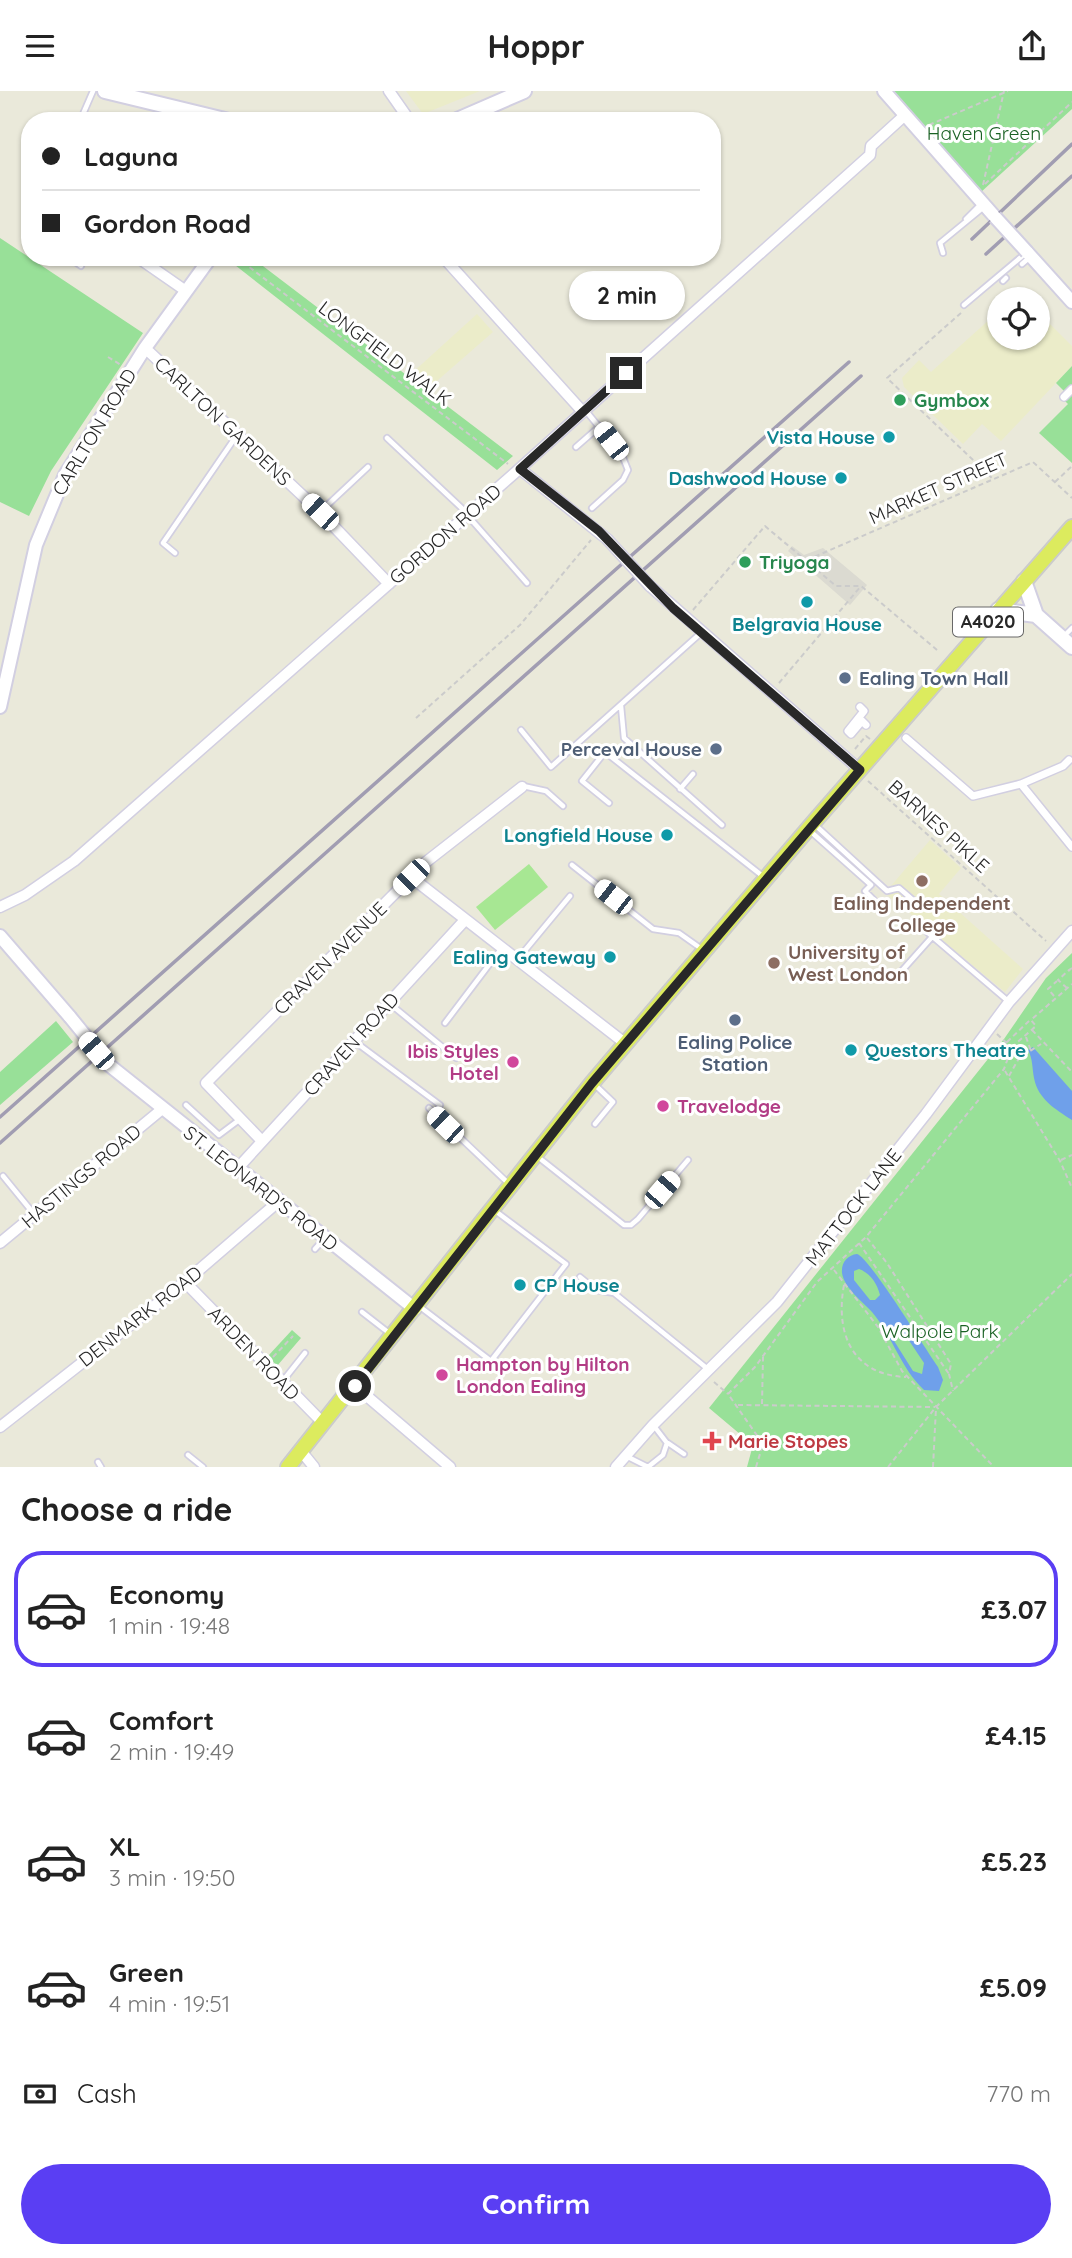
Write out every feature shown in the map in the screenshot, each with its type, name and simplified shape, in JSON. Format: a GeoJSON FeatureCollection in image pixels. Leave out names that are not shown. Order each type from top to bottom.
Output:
{"type":"FeatureCollection","features":[{"type":"Feature","properties":{"kind":"main road"},"geometry":{"type":"LineString","coordinates":[[104,91],[192,112]]}},
{"type":"Feature","properties":{"kind":"main road"},"geometry":{"type":"LineString","coordinates":[[476,112],[524,91]]}},
{"type":"Feature","properties":{"kind":"main road","name":"A4020"},"geometry":{"type":"LineString","coordinates":[[288,1467],[394,1337],[592,1083],[811,826],[864,775],[998,610],[1072,527]]}},
{"type":"Feature","properties":{"kind":"main road"},"geometry":{"type":"LineString","coordinates":[[1024,581],[1036,615]]}},
{"type":"Feature","properties":{"kind":"main road"},"geometry":{"type":"LineString","coordinates":[[998,610],[1036,615],[1069,638]]}},
{"type":"Feature","properties":{"kind":"street"},"geometry":{"type":"LineString","coordinates":[[389,91],[404,112]]}},
{"type":"Feature","properties":{"kind":"street"},"geometry":{"type":"LineString","coordinates":[[884,91],[983,199],[1026,257],[1072,302]]}},
{"type":"Feature","properties":{"kind":"street","name":"GORDON ROAD"},"geometry":{"type":"LineString","coordinates":[[0,907],[25,895],[74,860],[519,470],[870,155],[871,146],[905,115]]}},
{"type":"Feature","properties":{"kind":"street"},"geometry":{"type":"LineString","coordinates":[[150,266],[186,291]]}},
{"type":"Feature","properties":{"kind":"street","name":"CARLTON ROAD"},"geometry":{"type":"LineString","coordinates":[[0,707],[24,586],[44,520],[65,475],[145,348],[204,266]]}},
{"type":"Feature","properties":{"kind":"street"},"geometry":{"type":"LineString","coordinates":[[451,266],[584,411]]}},
{"type":"Feature","properties":{"kind":"street","name":"CARLTON GARDENS"},"geometry":{"type":"LineString","coordinates":[[145,348],[320,512],[389,583]]}},
{"type":"Feature","properties":{"kind":"street"},"geometry":{"type":"LineString","coordinates":[[1064,397],[1072,389]]}},
{"type":"Feature","properties":{"kind":"street"},"geometry":{"type":"LineString","coordinates":[[519,470],[599,537],[650,586],[864,775]]}},
{"type":"Feature","properties":{"kind":"street"},"geometry":{"type":"LineString","coordinates":[[860,707],[864,711],[848,731],[851,734],[862,721],[866,725]]}},
{"type":"Feature","properties":{"kind":"street"},"geometry":{"type":"LineString","coordinates":[[906,738],[973,796],[1021,784],[1063,767],[1069,760]]}},
{"type":"Feature","properties":{"kind":"street"},"geometry":{"type":"LineString","coordinates":[[1021,784],[1072,847]]}},
{"type":"Feature","properties":{"kind":"street","name":"CRAVEN AVENUE"},"geometry":{"type":"LineString","coordinates":[[262,1142],[206,1083],[411,877],[522,787]]}},
{"type":"Feature","properties":{"kind":"street"},"geometry":{"type":"LineString","coordinates":[[411,877],[626,1044]]}},
{"type":"Feature","properties":{"kind":"street","name":"CRAVEN ROAD"},"geometry":{"type":"LineString","coordinates":[[237,1169],[466,920]]}},
{"type":"Feature","properties":{"kind":"street","name":"MATTOCK LANE"},"geometry":{"type":"LineString","coordinates":[[616,1467],[653,1425],[785,1293],[926,1114],[1009,1002],[1072,931]]}},
{"type":"Feature","properties":{"kind":"street","name":"ST. LEONARD'S ROAD"},"geometry":{"type":"LineString","coordinates":[[0,936],[109,1065],[278,1202],[320,1244],[416,1307]]}},
{"type":"Feature","properties":{"kind":"street","name":"HASTINGS ROAD"},"geometry":{"type":"LineString","coordinates":[[0,1243],[161,1109]]}},
{"type":"Feature","properties":{"kind":"street","name":"DENMARK ROAD"},"geometry":{"type":"LineString","coordinates":[[0,1427],[185,1282],[278,1202]]}},
{"type":"Feature","properties":{"kind":"street","name":"ARDEN ROAD"},"geometry":{"type":"LineString","coordinates":[[185,1282],[324,1424]]}},
{"type":"Feature","properties":{"kind":"street"},"geometry":{"type":"LineString","coordinates":[[355,1386],[450,1467]]}},
{"type":"Feature","properties":{"kind":"street"},"geometry":{"type":"LineString","coordinates":[[301,1451],[314,1467]]}},
{"type":"Feature","properties":{"kind":"lane"},"geometry":{"type":"LineString","coordinates":[[84,112],[93,91]]}},
{"type":"Feature","properties":{"kind":"lane"},"geometry":{"type":"LineString","coordinates":[[943,253],[940,243],[966,220],[983,199]]}},
{"type":"Feature","properties":{"kind":"lane"},"geometry":{"type":"LineString","coordinates":[[964,307],[1026,257]]}},
{"type":"Feature","properties":{"kind":"lane"},"geometry":{"type":"LineString","coordinates":[[584,411],[600,426],[622,455],[628,470],[623,480],[592,508]]}},
{"type":"Feature","properties":{"kind":"lane"},"geometry":{"type":"LineString","coordinates":[[576,447],[600,426]]}},
{"type":"Feature","properties":{"kind":"lane"},"geometry":{"type":"LineString","coordinates":[[175,553],[163,543],[237,434]]}},
{"type":"Feature","properties":{"kind":"lane"},"geometry":{"type":"LineString","coordinates":[[387,438],[468,515],[527,583]]}},
{"type":"Feature","properties":{"kind":"lane"},"geometry":{"type":"LineString","coordinates":[[320,512],[368,467]]}},
{"type":"Feature","properties":{"kind":"lane"},"geometry":{"type":"LineString","coordinates":[[521,730],[551,767],[702,632]]}},
{"type":"Feature","properties":{"kind":"lane"},"geometry":{"type":"LineString","coordinates":[[621,705],[624,738],[722,825]]}},
{"type":"Feature","properties":{"kind":"lane"},"geometry":{"type":"LineString","coordinates":[[609,803],[582,781],[605,752],[766,878]]}},
{"type":"Feature","properties":{"kind":"lane"},"geometry":{"type":"LineString","coordinates":[[681,789],[693,775]]}},
{"type":"Feature","properties":{"kind":"lane"},"geometry":{"type":"LineString","coordinates":[[522,787],[537,786],[563,806]]}},
{"type":"Feature","properties":{"kind":"lane"},"geometry":{"type":"LineString","coordinates":[[811,826],[870,885],[865,891],[874,899]]}},
{"type":"Feature","properties":{"kind":"lane"},"geometry":{"type":"LineString","coordinates":[[811,826],[887,891],[899,888],[921,907]]}},
{"type":"Feature","properties":{"kind":"lane"},"geometry":{"type":"LineString","coordinates":[[572,865],[653,929],[680,933],[703,951]]}},
{"type":"Feature","properties":{"kind":"lane"},"geometry":{"type":"LineString","coordinates":[[517,960],[570,896]]}},
{"type":"Feature","properties":{"kind":"lane"},"geometry":{"type":"LineString","coordinates":[[927,932],[1009,1002]]}},
{"type":"Feature","properties":{"kind":"lane"},"geometry":{"type":"LineString","coordinates":[[899,974],[932,937]]}},
{"type":"Feature","properties":{"kind":"lane"},"geometry":{"type":"LineString","coordinates":[[444,1023],[501,948]]}},
{"type":"Feature","properties":{"kind":"lane"},"geometry":{"type":"LineString","coordinates":[[388,1002],[456,1058]]}},
{"type":"Feature","properties":{"kind":"lane"},"geometry":{"type":"LineString","coordinates":[[353,1040],[440,1105]]}},
{"type":"Feature","properties":{"kind":"lane"},"geometry":{"type":"LineString","coordinates":[[592,1083],[613,1102],[595,1123]]}},
{"type":"Feature","properties":{"kind":"lane"},"geometry":{"type":"LineString","coordinates":[[186,1105],[219,1135],[240,1119]]}},
{"type":"Feature","properties":{"kind":"lane"},"geometry":{"type":"LineString","coordinates":[[429,1108],[511,1185]]}},
{"type":"Feature","properties":{"kind":"lane"},"geometry":{"type":"LineString","coordinates":[[535,1155],[624,1225],[631,1225],[638,1219],[688,1160]]}},
{"type":"Feature","properties":{"kind":"lane"},"geometry":{"type":"LineString","coordinates":[[3,1176],[35,1215]]}},
{"type":"Feature","properties":{"kind":"lane"},"geometry":{"type":"LineString","coordinates":[[416,1307],[491,1361],[566,1264],[493,1210]]}},
{"type":"Feature","properties":{"kind":"lane"},"geometry":{"type":"LineString","coordinates":[[580,1277],[596,1290],[614,1293],[707,1373]]}},
{"type":"Feature","properties":{"kind":"lane"},"geometry":{"type":"LineString","coordinates":[[362,1313],[394,1337]]}},
{"type":"Feature","properties":{"kind":"lane"},"geometry":{"type":"LineString","coordinates":[[281,1383],[305,1353]]}},
{"type":"Feature","properties":{"kind":"lane"},"geometry":{"type":"LineString","coordinates":[[653,1425],[667,1443],[684,1454]]}},
{"type":"Feature","properties":{"kind":"lane"},"geometry":{"type":"LineString","coordinates":[[625,1456],[648,1467],[663,1455],[667,1443]]}},
{"type":"Feature","properties":{"kind":"lane"},"geometry":{"type":"LineString","coordinates":[[188,1455],[203,1467]]}},
{"type":"Feature","properties":{"kind":"path"},"geometry":{"type":"LineString","coordinates":[[924,128],[1005,92]]}},
{"type":"Feature","properties":{"kind":"path"},"geometry":{"type":"LineString","coordinates":[[983,199],[1005,92]]}},
{"type":"Feature","properties":{"kind":"path"},"geometry":{"type":"LineString","coordinates":[[983,199],[1072,102]]}},
{"type":"Feature","properties":{"kind":"path","name":"LONGFIELD WALK"},"geometry":{"type":"LineString","coordinates":[[248,266],[519,470]]}},
{"type":"Feature","properties":{"kind":"path"},"geometry":{"type":"LineString","coordinates":[[964,307],[887,378],[993,479]]}},
{"type":"Feature","properties":{"kind":"path","name":"MARKET STREET"},"geometry":{"type":"LineString","coordinates":[[807,561],[1033,462],[1072,498]]}},
{"type":"Feature","properties":{"kind":"path"},"geometry":{"type":"LineString","coordinates":[[1055,482],[1072,466]]}},
{"type":"Feature","properties":{"kind":"path"},"geometry":{"type":"LineString","coordinates":[[686,618],[765,526],[836,586],[861,586],[937,650]]}},
{"type":"Feature","properties":{"kind":"path"},"geometry":{"type":"LineString","coordinates":[[416,718],[520,625],[599,537]]}},
{"type":"Feature","properties":{"kind":"path"},"geometry":{"type":"LineString","coordinates":[[771,692],[861,586]]}},
{"type":"Feature","properties":{"kind":"path"},"geometry":{"type":"LineString","coordinates":[[847,758],[866,736],[870,740]]}},
{"type":"Feature","properties":{"kind":"path","name":"BARNES PIKLE"},"geometry":{"type":"LineString","coordinates":[[864,775],[1055,948]]}},
{"type":"Feature","properties":{"kind":"path"},"geometry":{"type":"LineString","coordinates":[[1056,998],[1048,989],[1071,969],[1072,974]]}},
{"type":"Feature","properties":{"kind":"path"},"geometry":{"type":"LineString","coordinates":[[1058,980],[1067,988]]}},
{"type":"Feature","properties":{"kind":"path"},"geometry":{"type":"LineString","coordinates":[[1007,1042],[1072,984]]}},
{"type":"Feature","properties":{"kind":"path"},"geometry":{"type":"LineString","coordinates":[[728,1394],[763,1357],[817,1282],[833,1269],[840,1258],[866,1237],[1004,1069],[1012,1047],[1036,1026],[1031,1020]]}},
{"type":"Feature","properties":{"kind":"path"},"geometry":{"type":"LineString","coordinates":[[989,1028],[1012,1047]]}},
{"type":"Feature","properties":{"kind":"path"},"geometry":{"type":"LineString","coordinates":[[1032,1030],[1042,1044],[1072,1072]]}},
{"type":"Feature","properties":{"kind":"path"},"geometry":{"type":"LineString","coordinates":[[1026,1035],[1031,1051]]}},
{"type":"Feature","properties":{"kind":"path"},"geometry":{"type":"LineString","coordinates":[[1008,1077],[1019,1058],[1042,1044]]}},
{"type":"Feature","properties":{"kind":"path"},"geometry":{"type":"LineString","coordinates":[[1004,1069],[1060,1161],[1072,1188]]}},
{"type":"Feature","properties":{"kind":"path"},"geometry":{"type":"LineString","coordinates":[[1060,1161],[1072,1155]]}},
{"type":"Feature","properties":{"kind":"path"},"geometry":{"type":"LineString","coordinates":[[866,1237],[887,1263],[951,1364],[949,1374]]}},
{"type":"Feature","properties":{"kind":"path"},"geometry":{"type":"LineString","coordinates":[[859,1243],[949,1374],[954,1392]]}},
{"type":"Feature","properties":{"kind":"path"},"geometry":{"type":"LineString","coordinates":[[833,1269],[878,1327],[907,1377],[929,1396],[936,1407],[994,1467]]}},
{"type":"Feature","properties":{"kind":"path"},"geometry":{"type":"LineString","coordinates":[[888,1467],[936,1407],[1072,1274]]}},
{"type":"Feature","properties":{"kind":"path"},"geometry":{"type":"LineString","coordinates":[[844,1284],[842,1324],[854,1353],[865,1366],[877,1373],[907,1377]]}},
{"type":"Feature","properties":{"kind":"path"},"geometry":{"type":"LineString","coordinates":[[265,1366],[293,1336]]}},
{"type":"Feature","properties":{"kind":"path"},"geometry":{"type":"LineString","coordinates":[[762,1405],[763,1357]]}},
{"type":"Feature","properties":{"kind":"path"},"geometry":{"type":"LineString","coordinates":[[707,1373],[737,1405],[763,1444],[757,1467]]}},
{"type":"Feature","properties":{"kind":"path"},"geometry":{"type":"LineString","coordinates":[[737,1405],[936,1407]]}},
{"type":"Feature","properties":{"kind":"path"},"geometry":{"type":"LineString","coordinates":[[933,1467],[936,1407]]}},
{"type":"Feature","properties":{"kind":"shaded area"},"geometry":{"type":"Polygon","coordinates":[[[406,91],[480,91],[428,112],[422,112],[406,91]]]}},
{"type":"Feature","properties":{"kind":"shaded area"},"geometry":{"type":"Polygon","coordinates":[[[477,314],[493,332],[430,387],[412,373],[477,314]]]}},
{"type":"Feature","properties":{"kind":"shaded area"},"geometry":{"type":"Polygon","coordinates":[[[987,322],[987,350],[1050,350],[1050,324],[1072,346],[1072,366],[1001,441],[982,424],[963,444],[904,387],[902,378],[919,360],[931,372],[987,322]]]}},
{"type":"Feature","properties":{"kind":"shaded area"},"geometry":{"type":"Polygon","coordinates":[[[792,546],[804,555],[823,548],[867,585],[850,605],[788,551],[792,546]]]}},
{"type":"Feature","properties":{"kind":"shaded area"},"geometry":{"type":"Polygon","coordinates":[[[930,840],[961,868],[939,894],[1023,969],[1005,992],[885,893],[930,840]]]}},
{"type":"Feature","properties":{"kind":"green space","name":"Haven Green"},"geometry":{"type":"Polygon","coordinates":[[[890,91],[1072,91],[1072,109],[980,193],[890,91]]]}},
{"type":"Feature","properties":{"kind":"green space"},"geometry":{"type":"Polygon","coordinates":[[[0,238],[21,252],[21,266],[42,266],[143,333],[51,471],[29,516],[0,502],[0,238]]]}},
{"type":"Feature","properties":{"kind":"green space"},"geometry":{"type":"Polygon","coordinates":[[[236,266],[263,266],[513,456],[497,470],[236,266]]]}},
{"type":"Feature","properties":{"kind":"green space"},"geometry":{"type":"Polygon","coordinates":[[[1072,366],[1072,463],[1039,433],[1068,404],[1061,397],[1065,392],[1056,383],[1072,366]]]}},
{"type":"Feature","properties":{"kind":"green space"},"geometry":{"type":"Polygon","coordinates":[[[529,864],[548,887],[495,930],[476,907],[529,864]]]}},
{"type":"Feature","properties":{"kind":"green space","name":"Walpole Park"},"geometry":{"type":"Polygon","coordinates":[[[1072,953],[1072,1467],[747,1467],[753,1445],[709,1408],[1004,1039],[1046,978],[1072,953]]]}},
{"type":"Feature","properties":{"kind":"green space"},"geometry":{"type":"Polygon","coordinates":[[[56,1021],[73,1042],[0,1105],[0,1072],[56,1021]]]}},
{"type":"Feature","properties":{"kind":"green space"},"geometry":{"type":"Polygon","coordinates":[[[292,1330],[301,1338],[277,1366],[268,1356],[292,1330]]]}},
{"type":"Feature","properties":{"kind":"water"},"geometry":{"type":"Polygon","coordinates":[[[1033,1047],[1072,1091],[1072,1120],[1048,1103],[1039,1092],[1028,1050],[1033,1047]]]}},
{"type":"Feature","properties":{"kind":"water"},"geometry":{"type":"Polygon","coordinates":[[[857,1254],[863,1259],[873,1271],[938,1367],[943,1380],[939,1391],[924,1390],[916,1381],[872,1312],[846,1284],[842,1273],[843,1266],[848,1258],[857,1254]],[[859,1269],[854,1271],[854,1280],[870,1300],[875,1300],[880,1295],[877,1286],[870,1276],[859,1269]],[[900,1327],[891,1331],[891,1336],[913,1371],[922,1374],[924,1363],[900,1327]]]}},
{"type":"Feature","properties":{"kind":"railway"},"geometry":{"type":"LineString","coordinates":[[972,239],[1072,144]]}},
{"type":"Feature","properties":{"kind":"railway"},"geometry":{"type":"LineString","coordinates":[[986,254],[1072,176]]}},
{"type":"Feature","properties":{"kind":"railway"},"geometry":{"type":"LineString","coordinates":[[0,1117],[849,362]]}},
{"type":"Feature","properties":{"kind":"railway"},"geometry":{"type":"LineString","coordinates":[[0,1143],[861,376]]}},
{"type":"Feature","properties":{"kind":"place","name":"Gymbox"},"geometry":{"type":"Point","coordinates":[900,400]}},
{"type":"Feature","properties":{"kind":"place","name":"Vista House"},"geometry":{"type":"Point","coordinates":[889,437]}},
{"type":"Feature","properties":{"kind":"place","name":"Dashwood House"},"geometry":{"type":"Point","coordinates":[841,478]}},
{"type":"Feature","properties":{"kind":"place","name":"Triyoga"},"geometry":{"type":"Point","coordinates":[745,562]}},
{"type":"Feature","properties":{"kind":"place","name":"Belgravia House"},"geometry":{"type":"Point","coordinates":[807,602]}},
{"type":"Feature","properties":{"kind":"place","name":"Ealing Town Hall"},"geometry":{"type":"Point","coordinates":[845,678]}},
{"type":"Feature","properties":{"kind":"place","name":"Perceval House"},"geometry":{"type":"Point","coordinates":[716,749]}},
{"type":"Feature","properties":{"kind":"place","name":"Longfield House"},"geometry":{"type":"Point","coordinates":[667,835]}},
{"type":"Feature","properties":{"kind":"place","name":"Ealing Independent College"},"geometry":{"type":"Point","coordinates":[922,881]}},
{"type":"Feature","properties":{"kind":"place","name":"Ealing Gateway"},"geometry":{"type":"Point","coordinates":[610,957]}},
{"type":"Feature","properties":{"kind":"place","name":"University of West London"},"geometry":{"type":"Point","coordinates":[774,963]}},
{"type":"Feature","properties":{"kind":"place","name":"Ealing Police Station"},"geometry":{"type":"Point","coordinates":[735,1020]}},
{"type":"Feature","properties":{"kind":"place","name":"Questors Theatre"},"geometry":{"type":"Point","coordinates":[851,1050]}},
{"type":"Feature","properties":{"kind":"place","name":"Ibis Styles Hotel"},"geometry":{"type":"Point","coordinates":[513,1062]}},
{"type":"Feature","properties":{"kind":"place","name":"Travelodge"},"geometry":{"type":"Point","coordinates":[663,1106]}},
{"type":"Feature","properties":{"kind":"place","name":"CP House"},"geometry":{"type":"Point","coordinates":[520,1285]}},
{"type":"Feature","properties":{"kind":"place","name":"Hampton by Hilton London Ealing"},"geometry":{"type":"Point","coordinates":[442,1375]}},
{"type":"Feature","properties":{"kind":"place","name":"Marie Stopes"},"geometry":{"type":"Point","coordinates":[712,1441]}},
{"type":"Feature","properties":{"kind":"route"},"geometry":{"type":"LineString","coordinates":[[355,1386],[592,1083],[860,770],[673,608],[599,531],[520,469],[626,373]]}}]}
